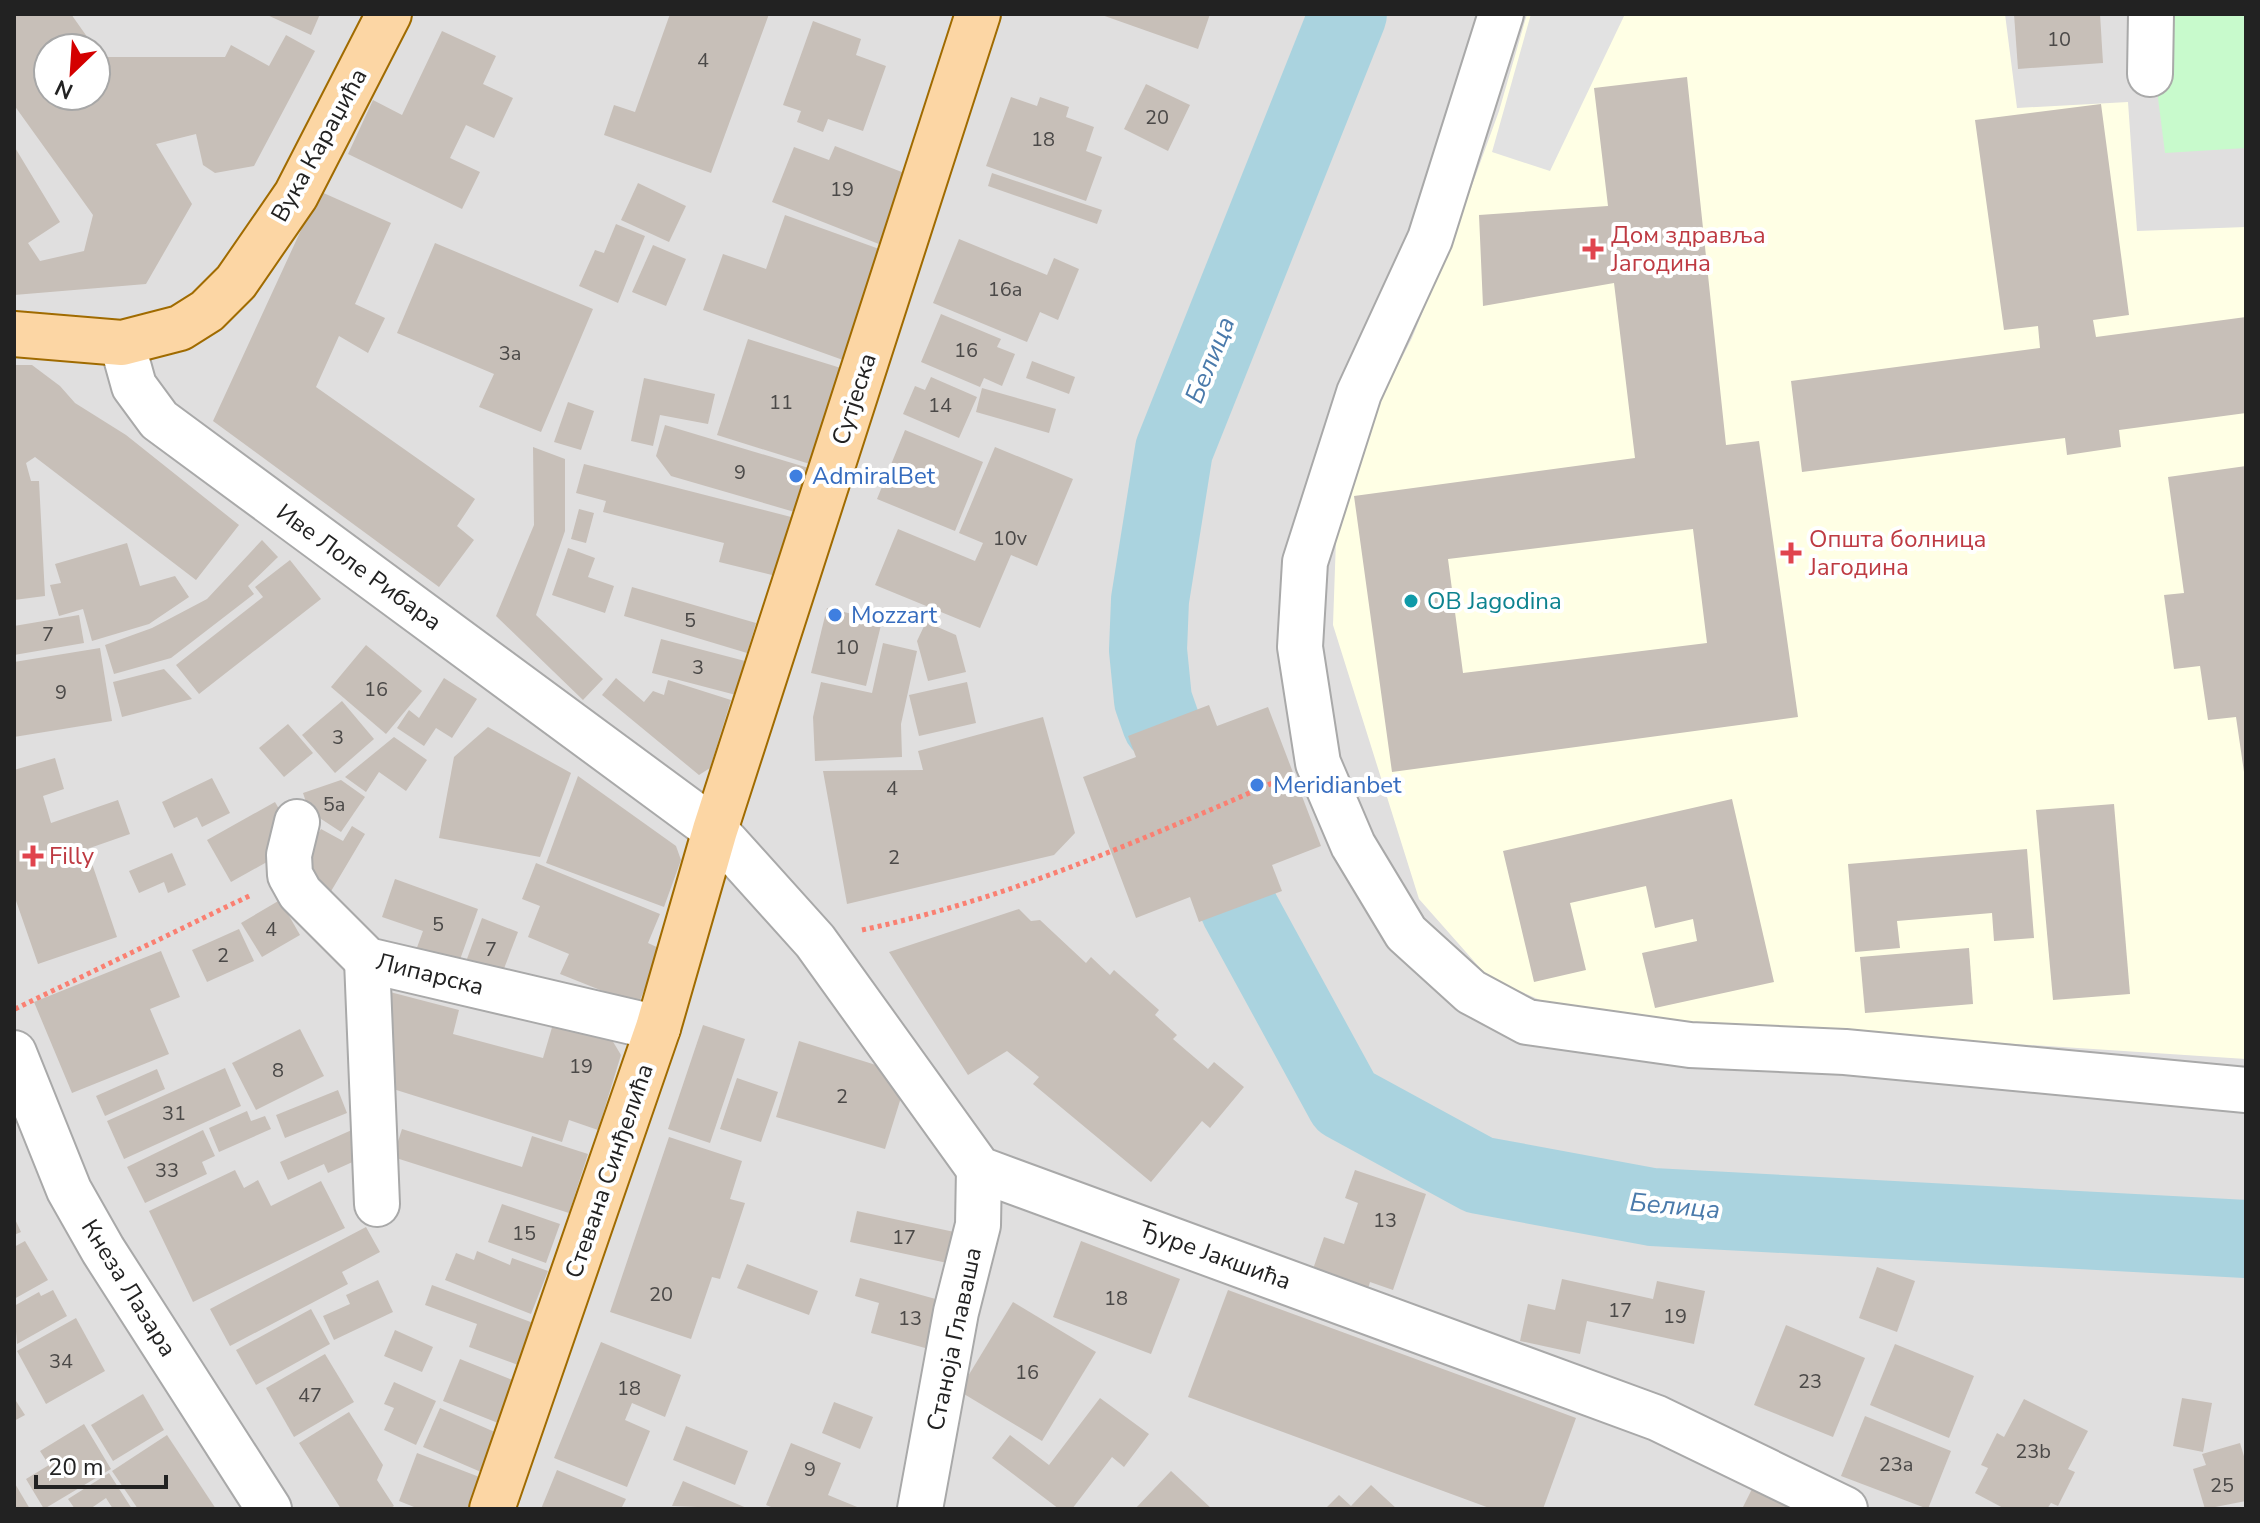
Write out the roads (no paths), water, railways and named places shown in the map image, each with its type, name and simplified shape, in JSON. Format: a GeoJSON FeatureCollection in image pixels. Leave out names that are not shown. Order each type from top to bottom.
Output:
{"type":"FeatureCollection","features":[{"type":"Feature","properties":{"kind":"main road","name":"Вука Караџића"},"geometry":{"type":"LineString","coordinates":[[122,343],[151,338],[180,328],[207,311],[236,282],[296,195],[389,14]]}},
{"type":"Feature","properties":{"kind":"main road","name":"Сутјеска"},"geometry":{"type":"LineString","coordinates":[[715,830],[978,14]]}},
{"type":"Feature","properties":{"kind":"main road"},"geometry":{"type":"LineString","coordinates":[[14,334],[122,343]]}},
{"type":"Feature","properties":{"kind":"main road","name":"Стевана Синђелића"},"geometry":{"type":"LineString","coordinates":[[492,1509],[658,1028],[715,830]]}},
{"type":"Feature","properties":{"kind":"street"},"geometry":{"type":"LineString","coordinates":[[1501,14],[1430,239],[1359,393],[1305,562],[1300,647],[1318,763],[1353,845],[1406,933],[1471,992],[1527,1022],[1690,1045],[1845,1052],[2246,1090]]}},
{"type":"Feature","properties":{"kind":"street"},"geometry":{"type":"LineString","coordinates":[[2150,74],[2151,14]]}},
{"type":"Feature","properties":{"kind":"street","name":"Иве Лоле Рибара"},"geometry":{"type":"LineString","coordinates":[[122,343],[134,386],[159,420],[715,830]]}},
{"type":"Feature","properties":{"kind":"street","name":"Липарска"},"geometry":{"type":"LineString","coordinates":[[297,822],[289,855],[290,875],[300,893],[367,960],[658,1028]]}},
{"type":"Feature","properties":{"kind":"street"},"geometry":{"type":"LineString","coordinates":[[715,830],[815,941],[979,1169]]}},
{"type":"Feature","properties":{"kind":"street"},"geometry":{"type":"LineString","coordinates":[[367,960],[377,1204]]}},
{"type":"Feature","properties":{"kind":"street","name":"Кнеза Лазара"},"geometry":{"type":"LineString","coordinates":[[14,1053],[44,1133],[76,1202],[269,1509]]}},
{"type":"Feature","properties":{"kind":"street","name":"Станоја Главаша"},"geometry":{"type":"LineString","coordinates":[[920,1509],[956,1312],[978,1225],[979,1169]]}},
{"type":"Feature","properties":{"kind":"street","name":"Ђуре Јакшића"},"geometry":{"type":"LineString","coordinates":[[979,1169],[1657,1418],[1845,1509]]}},
{"type":"Feature","properties":{"kind":"waterway","name":"Белица"},"geometry":{"type":"LineString","coordinates":[[1161,723],[1153,700],[1148,650],[1150,600],[1174,450],[1348,14]]}},
{"type":"Feature","properties":{"kind":"waterway","name":"Белица"},"geometry":{"type":"LineString","coordinates":[[1239,908],[1345,1102],[1479,1175],[1652,1207],[2246,1239]]}},
{"type":"Feature","properties":{"kind":"place","name":"Дом здравља Јагодина"},"geometry":{"type":"Point","coordinates":[1593,249]}},
{"type":"Feature","properties":{"kind":"place","name":"AdmiralBet"},"geometry":{"type":"Point","coordinates":[796,476]}},
{"type":"Feature","properties":{"kind":"place","name":"Општа болница Јагодина"},"geometry":{"type":"Point","coordinates":[1791,553]}},
{"type":"Feature","properties":{"kind":"place","name":"OB Jagodina"},"geometry":{"type":"Point","coordinates":[1411,601]}},
{"type":"Feature","properties":{"kind":"place","name":"Mozzart"},"geometry":{"type":"Point","coordinates":[835,615]}},
{"type":"Feature","properties":{"kind":"place","name":"Meridianbet"},"geometry":{"type":"Point","coordinates":[1257,785]}},
{"type":"Feature","properties":{"kind":"place","name":"Filly"},"geometry":{"type":"Point","coordinates":[33,856]}}]}
